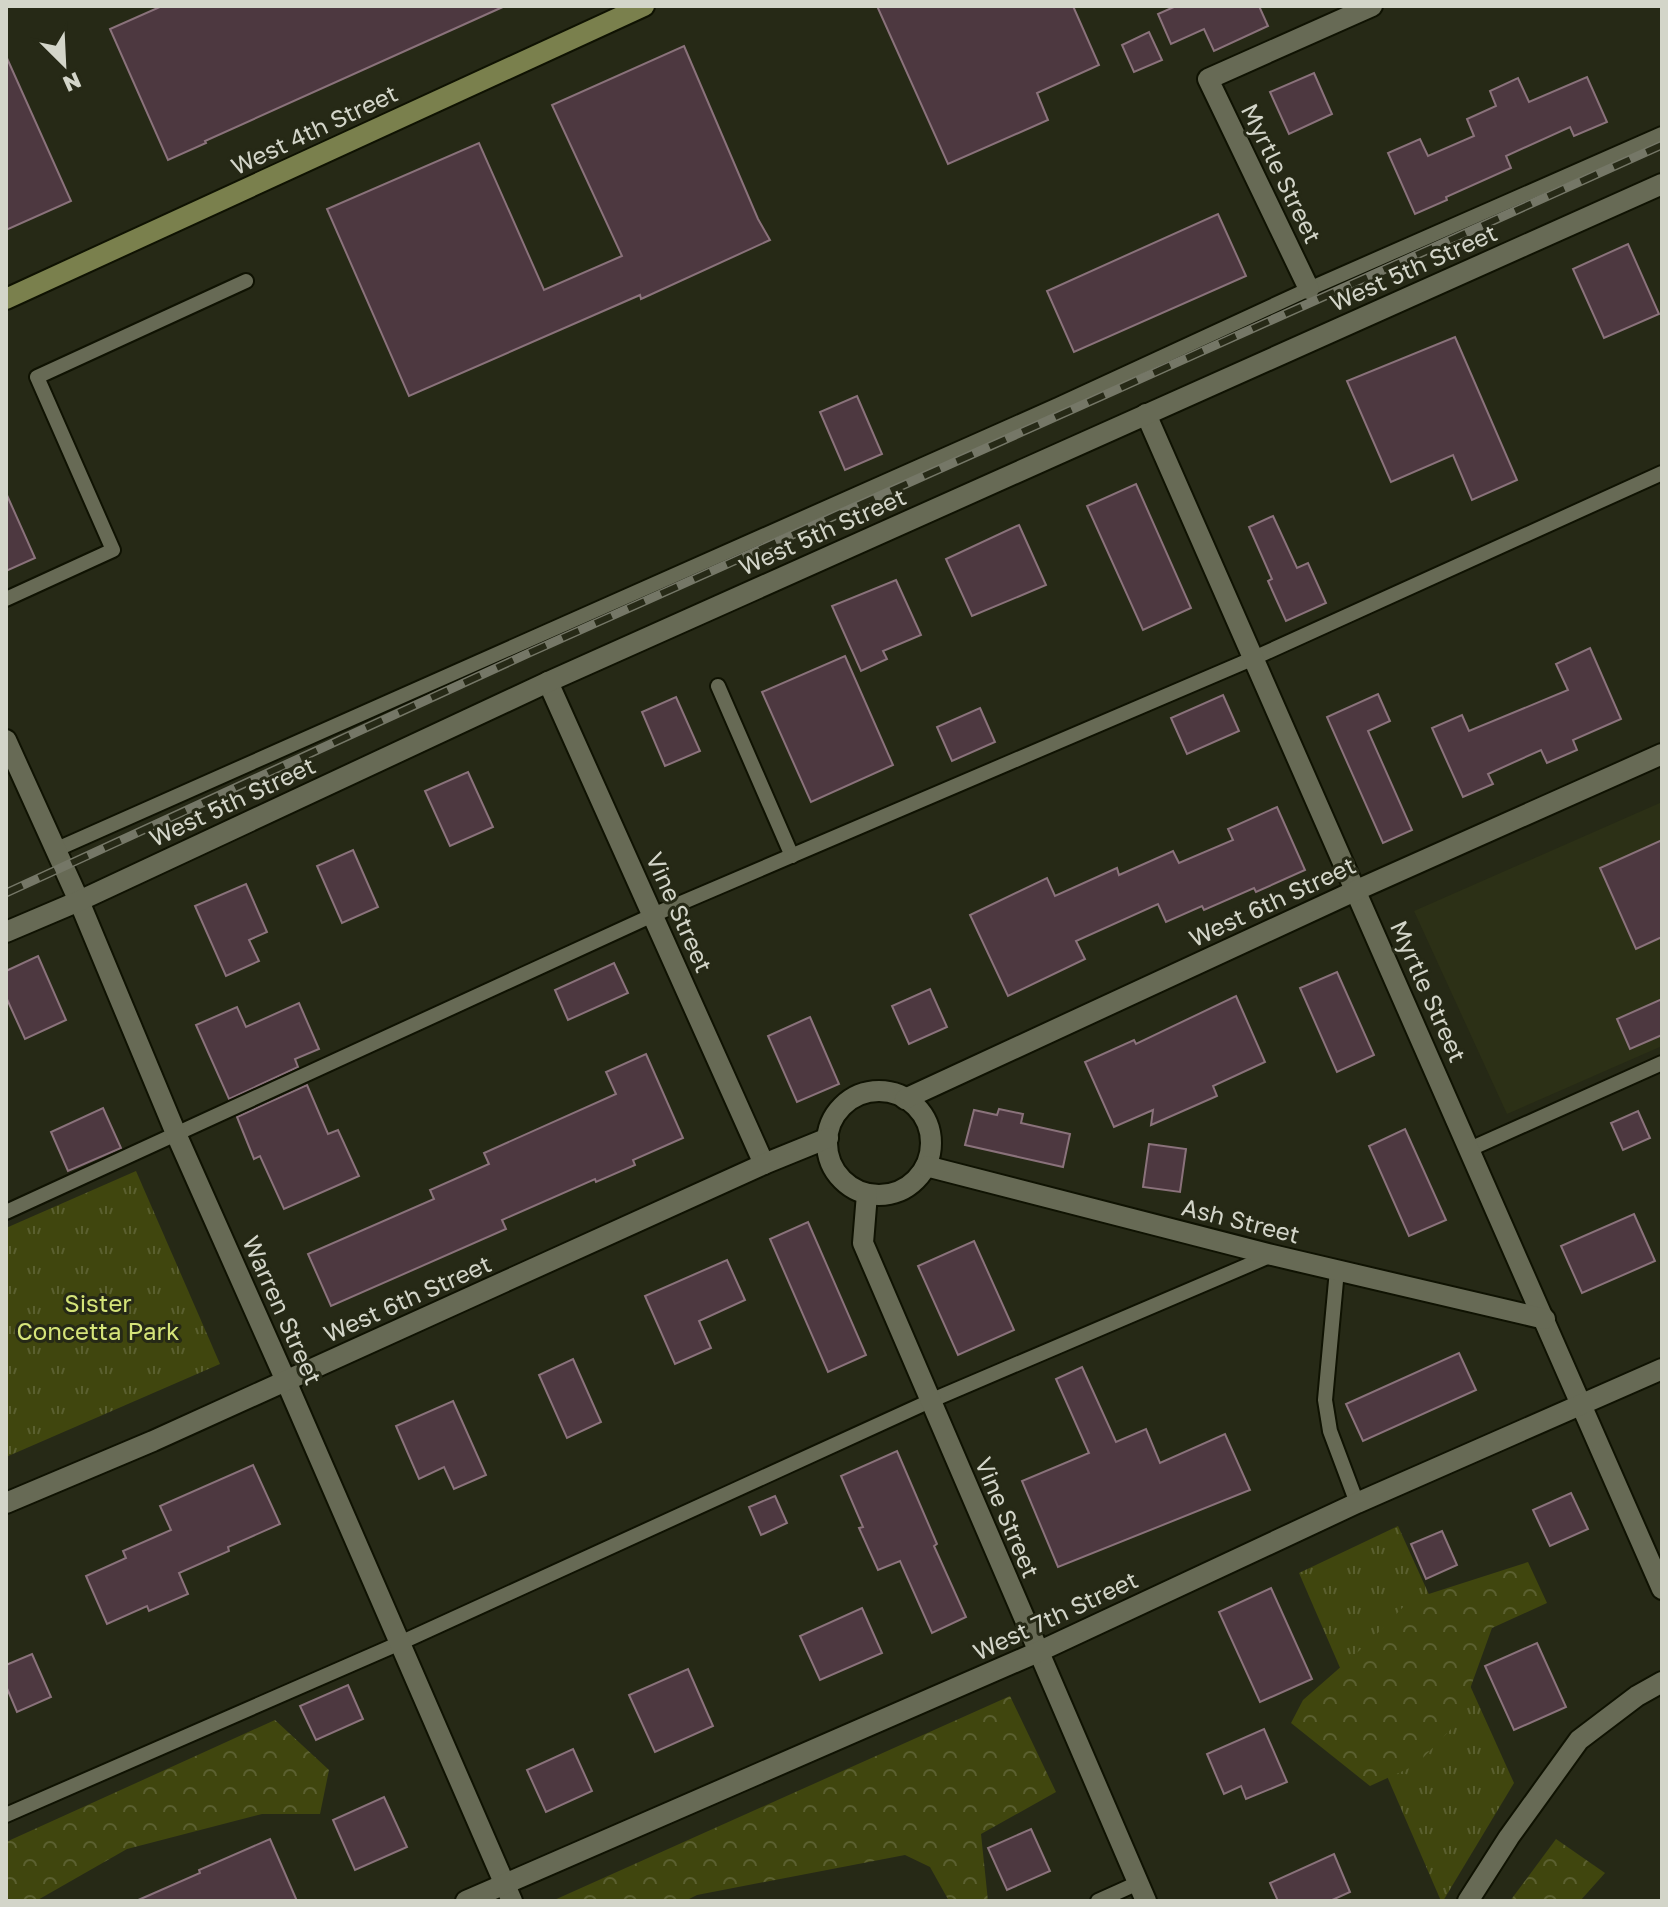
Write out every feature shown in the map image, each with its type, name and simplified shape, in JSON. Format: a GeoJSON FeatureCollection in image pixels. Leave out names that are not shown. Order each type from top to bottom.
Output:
{"type":"FeatureCollection","features":[{"type":"Feature","properties":{"kind":"main road","name":"West 4th Street"},"geometry":{"type":"LineString","coordinates":[[6,299],[644,6]]}},
{"type":"Feature","properties":{"kind":"street","name":"Myrtle Street"},"geometry":{"type":"LineString","coordinates":[[1309,289],[1208,79],[1372,6]]}},
{"type":"Feature","properties":{"kind":"street","name":"West 5th Street"},"geometry":{"type":"LineString","coordinates":[[6,932],[79,901],[548,682],[1662,184]]}},
{"type":"Feature","properties":{"kind":"street","name":"Myrtle Street"},"geometry":{"type":"LineString","coordinates":[[1146,414],[1662,1589]]}},
{"type":"Feature","properties":{"kind":"street","name":"Vine Street"},"geometry":{"type":"LineString","coordinates":[[548,682],[764,1164]]}},
{"type":"Feature","properties":{"kind":"street","name":"Warren Street"},"geometry":{"type":"LineString","coordinates":[[6,740],[79,901],[177,1136],[508,1893]]}},
{"type":"Feature","properties":{"kind":"street","name":"West 6th Street"},"geometry":{"type":"LineString","coordinates":[[905,1099],[1357,890],[1662,754]]}},
{"type":"Feature","properties":{"kind":"street"},"geometry":{"type":"LineString","coordinates":[[880,1091],[905,1099],[924,1116],[930,1132],[931,1150],[926,1166],[915,1181],[885,1195],[867,1194],[852,1187],[839,1176],[831,1162],[829,1128],[837,1113],[848,1101],[864,1094],[880,1091]]}},
{"type":"Feature","properties":{"kind":"street","name":"West 6th Street"},"geometry":{"type":"LineString","coordinates":[[6,1503],[828,1138]]}},
{"type":"Feature","properties":{"kind":"street","name":"Ash Street"},"geometry":{"type":"LineString","coordinates":[[926,1166],[1272,1255],[1545,1319]]}},
{"type":"Feature","properties":{"kind":"street","name":"Vine Street"},"geometry":{"type":"LineString","coordinates":[[867,1194],[863,1243],[1142,1892]]}},
{"type":"Feature","properties":{"kind":"street","name":"West 7th Street"},"geometry":{"type":"LineString","coordinates":[[466,1901],[508,1893],[1357,1503],[1662,1369]]}},
{"type":"Feature","properties":{"kind":"street"},"geometry":{"type":"LineString","coordinates":[[1468,1901],[1509,1837],[1579,1740],[1637,1696],[1662,1682]]}},
{"type":"Feature","properties":{"kind":"lane"},"geometry":{"type":"LineString","coordinates":[[55,850],[1662,134]]}},
{"type":"Feature","properties":{"kind":"lane"},"geometry":{"type":"LineString","coordinates":[[6,599],[113,550],[37,377],[246,281]]}},
{"type":"Feature","properties":{"kind":"lane"},"geometry":{"type":"LineString","coordinates":[[6,1212],[653,915],[1254,658],[1662,473]]}},
{"type":"Feature","properties":{"kind":"lane"},"geometry":{"type":"LineString","coordinates":[[718,686],[792,856]]}},
{"type":"Feature","properties":{"kind":"lane"},"geometry":{"type":"LineString","coordinates":[[1470,1149],[1662,1063]]}},
{"type":"Feature","properties":{"kind":"lane"},"geometry":{"type":"LineString","coordinates":[[6,1815],[400,1643],[930,1401],[1272,1255]]}},
{"type":"Feature","properties":{"kind":"lane"},"geometry":{"type":"LineString","coordinates":[[1337,1270],[1325,1400],[1330,1431],[1357,1503]]}},
{"type":"Feature","properties":{"kind":"lane"},"geometry":{"type":"LineString","coordinates":[[1098,1901],[1142,1892]]}},
{"type":"Feature","properties":{"kind":"shaded area"},"geometry":{"type":"Polygon","coordinates":[[[1662,802],[1662,1046],[1507,1114],[1414,911],[1662,802]]]}},
{"type":"Feature","properties":{"kind":"green space","name":"Sister Concetta Park"},"geometry":{"type":"Polygon","coordinates":[[[136,1171],[220,1364],[6,1457],[6,1228],[136,1171]]]}},
{"type":"Feature","properties":{"kind":"green space"},"geometry":{"type":"Polygon","coordinates":[[[1398,1526],[1514,1783],[1443,1901],[1299,1573],[1398,1526]]]}},
{"type":"Feature","properties":{"kind":"green space"},"geometry":{"type":"Polygon","coordinates":[[[1528,1562],[1547,1603],[1492,1628],[1458,1722],[1416,1765],[1370,1786],[1291,1723],[1303,1700],[1368,1643],[1410,1600],[1528,1562]]]}},
{"type":"Feature","properties":{"kind":"green space"},"geometry":{"type":"Polygon","coordinates":[[[1010,1696],[1056,1792],[981,1834],[988,1901],[949,1901],[930,1867],[905,1855],[697,1895],[685,1901],[552,1901],[1010,1696]]]}},
{"type":"Feature","properties":{"kind":"green space"},"geometry":{"type":"Polygon","coordinates":[[[275,1720],[329,1770],[320,1814],[262,1814],[127,1849],[36,1901],[6,1901],[6,1842],[275,1720]]]}},
{"type":"Feature","properties":{"kind":"green space"},"geometry":{"type":"Polygon","coordinates":[[[1556,1839],[1605,1873],[1580,1901],[1510,1901],[1556,1839]]]}},
{"type":"Feature","properties":{"kind":"building"},"geometry":{"type":"Polygon","coordinates":[[[162,6],[505,6],[168,160],[110,29],[162,6]]]}},
{"type":"Feature","properties":{"kind":"building"},"geometry":{"type":"Polygon","coordinates":[[[877,6],[1073,6],[1099,65],[1037,93],[1048,120],[948,164],[877,6]]]}},
{"type":"Feature","properties":{"kind":"building"},"geometry":{"type":"Polygon","coordinates":[[[1176,6],[1259,6],[1268,26],[1214,51],[1204,29],[1171,44],[1158,14],[1176,6]]]}},
{"type":"Feature","properties":{"kind":"building"},"geometry":{"type":"Polygon","coordinates":[[[1149,32],[1162,60],[1134,72],[1122,45],[1149,32]]]}},
{"type":"Feature","properties":{"kind":"building"},"geometry":{"type":"Polygon","coordinates":[[[684,46],[758,219],[770,240],[641,299],[640,295],[409,396],[327,209],[479,143],[544,290],[622,256],[552,105],[684,46]]]}},
{"type":"Feature","properties":{"kind":"building"},"geometry":{"type":"Polygon","coordinates":[[[6,56],[71,201],[6,230],[6,56]]]}},
{"type":"Feature","properties":{"kind":"building"},"geometry":{"type":"Polygon","coordinates":[[[1314,73],[1332,114],[1289,134],[1270,92],[1314,73]]]}},
{"type":"Feature","properties":{"kind":"building"},"geometry":{"type":"Polygon","coordinates":[[[1587,77],[1607,122],[1574,136],[1570,127],[1506,156],[1511,168],[1415,214],[1388,153],[1420,139],[1428,156],[1474,136],[1467,119],[1496,106],[1490,91],[1518,78],[1529,102],[1587,77]]]}},
{"type":"Feature","properties":{"kind":"building"},"geometry":{"type":"Polygon","coordinates":[[[1218,214],[1246,276],[1074,352],[1047,291],[1218,214]]]}},
{"type":"Feature","properties":{"kind":"building"},"geometry":{"type":"Polygon","coordinates":[[[1628,244],[1659,314],[1604,338],[1573,269],[1628,244]]]}},
{"type":"Feature","properties":{"kind":"building"},"geometry":{"type":"Polygon","coordinates":[[[1455,337],[1517,480],[1472,500],[1453,455],[1391,482],[1347,381],[1455,337]]]}},
{"type":"Feature","properties":{"kind":"building"},"geometry":{"type":"Polygon","coordinates":[[[857,396],[882,454],[845,470],[820,412],[857,396]]]}},
{"type":"Feature","properties":{"kind":"building"},"geometry":{"type":"Polygon","coordinates":[[[1136,484],[1191,608],[1143,630],[1087,506],[1136,484]]]}},
{"type":"Feature","properties":{"kind":"building"},"geometry":{"type":"Polygon","coordinates":[[[6,493],[35,558],[6,571],[6,493]]]}},
{"type":"Feature","properties":{"kind":"building"},"geometry":{"type":"Polygon","coordinates":[[[1273,516],[1297,568],[1308,563],[1326,603],[1286,621],[1249,527],[1273,516]]]}},
{"type":"Feature","properties":{"kind":"building"},"geometry":{"type":"Polygon","coordinates":[[[1019,525],[1046,585],[972,616],[946,559],[1019,525]]]}},
{"type":"Feature","properties":{"kind":"building"},"geometry":{"type":"Polygon","coordinates":[[[896,580],[921,635],[883,651],[887,659],[861,671],[832,606],[896,580]]]}},
{"type":"Feature","properties":{"kind":"building"},"geometry":{"type":"Polygon","coordinates":[[[1590,648],[1621,719],[1573,740],[1577,750],[1547,763],[1541,750],[1488,774],[1493,784],[1463,797],[1432,728],[1462,715],[1469,731],[1568,690],[1556,664],[1590,648]]]}},
{"type":"Feature","properties":{"kind":"building"},"geometry":{"type":"Polygon","coordinates":[[[845,656],[893,765],[811,802],[762,692],[845,656]]]}},
{"type":"Feature","properties":{"kind":"building"},"geometry":{"type":"Polygon","coordinates":[[[1378,694],[1390,721],[1368,731],[1412,830],[1383,843],[1327,717],[1378,694]]]}},
{"type":"Feature","properties":{"kind":"building"},"geometry":{"type":"Polygon","coordinates":[[[1223,695],[1239,731],[1187,754],[1171,718],[1223,695]]]}},
{"type":"Feature","properties":{"kind":"building"},"geometry":{"type":"Polygon","coordinates":[[[676,697],[700,751],[665,766],[642,712],[676,697]]]}},
{"type":"Feature","properties":{"kind":"building"},"geometry":{"type":"Polygon","coordinates":[[[980,708],[995,742],[952,761],[937,727],[980,708]]]}},
{"type":"Feature","properties":{"kind":"building"},"geometry":{"type":"Polygon","coordinates":[[[468,772],[493,827],[450,846],[425,791],[468,772]]]}},
{"type":"Feature","properties":{"kind":"building"},"geometry":{"type":"Polygon","coordinates":[[[1277,807],[1305,870],[1256,892],[1254,888],[1204,910],[1202,906],[1166,922],[1158,904],[1076,941],[1085,959],[1008,996],[970,915],[1047,878],[1055,896],[1117,868],[1119,875],[1173,851],[1179,863],[1233,840],[1228,829],[1277,807]]]}},
{"type":"Feature","properties":{"kind":"building"},"geometry":{"type":"Polygon","coordinates":[[[1662,840],[1662,937],[1636,949],[1600,868],[1662,840]]]}},
{"type":"Feature","properties":{"kind":"building"},"geometry":{"type":"Polygon","coordinates":[[[353,850],[378,907],[342,923],[317,866],[353,850]]]}},
{"type":"Feature","properties":{"kind":"building"},"geometry":{"type":"Polygon","coordinates":[[[246,884],[267,932],[249,940],[259,961],[226,976],[195,906],[246,884]]]}},
{"type":"Feature","properties":{"kind":"building"},"geometry":{"type":"Polygon","coordinates":[[[38,956],[66,1020],[25,1039],[6,997],[6,971],[38,956]]]}},
{"type":"Feature","properties":{"kind":"building"},"geometry":{"type":"Polygon","coordinates":[[[614,963],[628,993],[568,1020],[555,990],[614,963]]]}},
{"type":"Feature","properties":{"kind":"building"},"geometry":{"type":"Polygon","coordinates":[[[1337,972],[1374,1055],[1337,1072],[1300,988],[1337,972]]]}},
{"type":"Feature","properties":{"kind":"building"},"geometry":{"type":"Polygon","coordinates":[[[930,989],[947,1027],[909,1044],[892,1006],[930,989]]]}},
{"type":"Feature","properties":{"kind":"building"},"geometry":{"type":"Polygon","coordinates":[[[1236,996],[1265,1062],[1213,1086],[1217,1096],[1151,1125],[1153,1110],[1114,1127],[1085,1062],[1134,1040],[1136,1044],[1236,996]]]}},
{"type":"Feature","properties":{"kind":"building"},"geometry":{"type":"Polygon","coordinates":[[[1662,999],[1662,1035],[1630,1049],[1617,1019],[1662,999]]]}},
{"type":"Feature","properties":{"kind":"building"},"geometry":{"type":"Polygon","coordinates":[[[299,1003],[319,1049],[295,1059],[298,1067],[229,1099],[196,1025],[237,1007],[246,1027],[299,1003]]]}},
{"type":"Feature","properties":{"kind":"building"},"geometry":{"type":"Polygon","coordinates":[[[810,1017],[839,1084],[797,1102],[768,1036],[810,1017]]]}},
{"type":"Feature","properties":{"kind":"building"},"geometry":{"type":"Polygon","coordinates":[[[646,1054],[683,1138],[633,1160],[635,1165],[502,1220],[506,1229],[331,1306],[308,1254],[434,1199],[430,1190],[489,1164],[484,1153],[616,1094],[606,1072],[646,1054]]]}},
{"type":"Feature","properties":{"kind":"building"},"geometry":{"type":"Polygon","coordinates":[[[307,1085],[328,1134],[338,1130],[359,1176],[284,1209],[260,1156],[254,1159],[237,1117],[307,1085]]]}},
{"type":"Feature","properties":{"kind":"building"},"geometry":{"type":"Polygon","coordinates":[[[103,1108],[121,1148],[68,1171],[51,1132],[103,1108]]]}},
{"type":"Feature","properties":{"kind":"building"},"geometry":{"type":"Polygon","coordinates":[[[999,1109],[1023,1114],[1021,1123],[1070,1134],[1063,1167],[965,1145],[974,1110],[997,1115],[999,1109]]]}},
{"type":"Feature","properties":{"kind":"building"},"geometry":{"type":"Polygon","coordinates":[[[1638,1111],[1650,1138],[1623,1150],[1611,1123],[1638,1111]]]}},
{"type":"Feature","properties":{"kind":"building"},"geometry":{"type":"Polygon","coordinates":[[[1405,1129],[1446,1220],[1409,1236],[1369,1146],[1405,1129]]]}},
{"type":"Feature","properties":{"kind":"building"},"geometry":{"type":"Polygon","coordinates":[[[1149,1144],[1186,1149],[1180,1192],[1143,1187],[1149,1144]]]}},
{"type":"Feature","properties":{"kind":"building"},"geometry":{"type":"Polygon","coordinates":[[[1634,1214],[1655,1261],[1582,1293],[1561,1246],[1634,1214]]]}},
{"type":"Feature","properties":{"kind":"building"},"geometry":{"type":"Polygon","coordinates":[[[808,1222],[866,1355],[828,1372],[770,1239],[808,1222]]]}},
{"type":"Feature","properties":{"kind":"building"},"geometry":{"type":"Polygon","coordinates":[[[974,1241],[1014,1330],[958,1355],[918,1266],[974,1241]]]}},
{"type":"Feature","properties":{"kind":"building"},"geometry":{"type":"Polygon","coordinates":[[[727,1260],[745,1300],[699,1321],[711,1348],[675,1364],[645,1296],[727,1260]]]}},
{"type":"Feature","properties":{"kind":"building"},"geometry":{"type":"Polygon","coordinates":[[[1459,1353],[1476,1390],[1363,1441],[1346,1404],[1459,1353]]]}},
{"type":"Feature","properties":{"kind":"building"},"geometry":{"type":"Polygon","coordinates":[[[573,1359],[601,1422],[567,1438],[539,1375],[573,1359]]]}},
{"type":"Feature","properties":{"kind":"building"},"geometry":{"type":"Polygon","coordinates":[[[1082,1367],[1116,1442],[1146,1429],[1160,1463],[1225,1434],[1250,1490],[1058,1567],[1022,1481],[1089,1453],[1056,1379],[1082,1367]]]}},
{"type":"Feature","properties":{"kind":"building"},"geometry":{"type":"Polygon","coordinates":[[[453,1401],[486,1475],[454,1489],[444,1467],[419,1479],[396,1426],[453,1401]]]}},
{"type":"Feature","properties":{"kind":"building"},"geometry":{"type":"Polygon","coordinates":[[[897,1451],[966,1617],[932,1633],[900,1561],[878,1570],[841,1476],[897,1451]]]}},
{"type":"Feature","properties":{"kind":"building"},"geometry":{"type":"Polygon","coordinates":[[[253,1465],[280,1524],[179,1573],[188,1594],[149,1611],[147,1606],[107,1624],[86,1576],[126,1558],[123,1551],[171,1530],[160,1506],[253,1465]]]}},
{"type":"Feature","properties":{"kind":"building"},"geometry":{"type":"Polygon","coordinates":[[[1571,1493],[1588,1529],[1550,1546],[1533,1510],[1571,1493]]]}},
{"type":"Feature","properties":{"kind":"building"},"geometry":{"type":"Polygon","coordinates":[[[775,1496],[787,1523],[761,1535],[749,1507],[775,1496]]]}},
{"type":"Feature","properties":{"kind":"building"},"geometry":{"type":"Polygon","coordinates":[[[1442,1531],[1457,1565],[1426,1579],[1411,1544],[1442,1531]]]}},
{"type":"Feature","properties":{"kind":"building"},"geometry":{"type":"Polygon","coordinates":[[[1271,1588],[1312,1679],[1260,1702],[1219,1612],[1271,1588]]]}},
{"type":"Feature","properties":{"kind":"building"},"geometry":{"type":"Polygon","coordinates":[[[862,1608],[882,1653],[820,1680],[800,1636],[862,1608]]]}},
{"type":"Feature","properties":{"kind":"building"},"geometry":{"type":"Polygon","coordinates":[[[1537,1643],[1566,1707],[1514,1730],[1485,1666],[1537,1643]]]}},
{"type":"Feature","properties":{"kind":"building"},"geometry":{"type":"Polygon","coordinates":[[[32,1654],[51,1697],[17,1712],[6,1686],[6,1665],[32,1654]]]}},
{"type":"Feature","properties":{"kind":"building"},"geometry":{"type":"Polygon","coordinates":[[[688,1669],[713,1726],[655,1752],[629,1695],[688,1669]]]}},
{"type":"Feature","properties":{"kind":"building"},"geometry":{"type":"Polygon","coordinates":[[[348,1685],[363,1719],[316,1740],[300,1706],[348,1685]]]}},
{"type":"Feature","properties":{"kind":"building"},"geometry":{"type":"Polygon","coordinates":[[[1264,1729],[1287,1782],[1246,1799],[1241,1786],[1224,1794],[1207,1754],[1264,1729]]]}},
{"type":"Feature","properties":{"kind":"building"},"geometry":{"type":"Polygon","coordinates":[[[573,1749],[592,1791],[546,1812],[527,1770],[573,1749]]]}},
{"type":"Feature","properties":{"kind":"building"},"geometry":{"type":"Polygon","coordinates":[[[384,1797],[407,1847],[355,1870],[333,1820],[384,1797]]]}},
{"type":"Feature","properties":{"kind":"building"},"geometry":{"type":"Polygon","coordinates":[[[1031,1829],[1050,1871],[1007,1890],[988,1848],[1031,1829]]]}},
{"type":"Feature","properties":{"kind":"building"},"geometry":{"type":"Polygon","coordinates":[[[270,1839],[297,1901],[136,1901],[200,1873],[199,1870],[270,1839]]]}},
{"type":"Feature","properties":{"kind":"building"},"geometry":{"type":"Polygon","coordinates":[[[1334,1854],[1350,1892],[1330,1901],[1278,1901],[1270,1883],[1334,1854]]]}},
{"type":"Feature","properties":{"kind":"railway"},"geometry":{"type":"LineString","coordinates":[[6,893],[529,653],[1662,145]]}}]}
